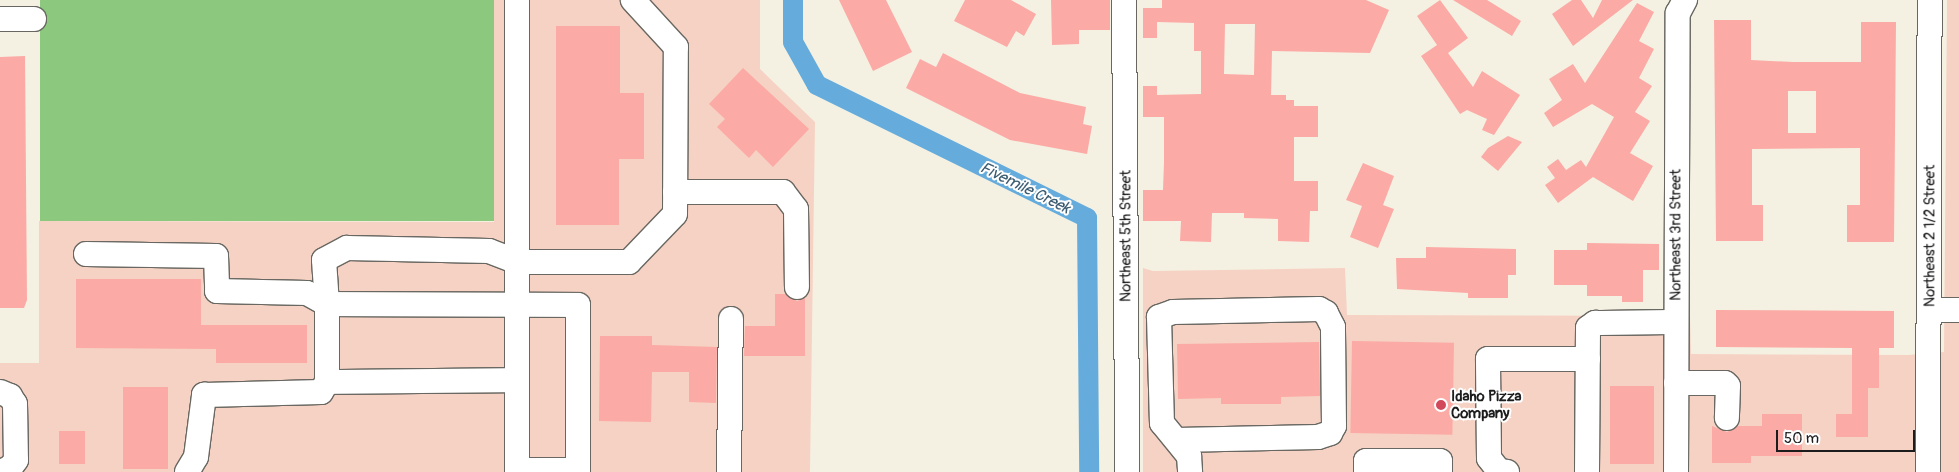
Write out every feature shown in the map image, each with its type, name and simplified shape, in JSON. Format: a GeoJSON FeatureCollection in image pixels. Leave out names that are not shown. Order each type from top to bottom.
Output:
{"type":"FeatureCollection","features":[{"type":"Feature","properties":{"kind":"street"},"geometry":{"type":"LineString","coordinates":[[86,254],[216,256],[217,291],[307,293],[327,304],[517,305],[578,305],[578,470],[516,471],[517,305],[517,0]]}},
{"type":"Feature","properties":{"kind":"street"},"geometry":{"type":"LineString","coordinates":[[187,472],[196,457],[204,395],[321,392],[327,382],[327,304],[324,260],[347,248],[489,251],[517,262],[629,262],[675,214],[676,48],[632,0]]}},
{"type":"Feature","properties":{"kind":"street","name":"Northeast 5th Street"},"geometry":{"type":"LineString","coordinates":[[1124,0],[1127,472]]}},
{"type":"Feature","properties":{"kind":"street","name":"Northeast 3rd Street"},"geometry":{"type":"LineString","coordinates":[[1676,472],[1678,13],[1685,0]]}},
{"type":"Feature","properties":{"kind":"street","name":"Northeast 2 1/2 Street"},"geometry":{"type":"LineString","coordinates":[[1928,472],[1930,0]]}},
{"type":"Feature","properties":{"kind":"street"},"geometry":{"type":"LineString","coordinates":[[0,19],[34,19]]}},
{"type":"Feature","properties":{"kind":"street"},"geometry":{"type":"LineString","coordinates":[[675,192],[783,192],[796,209],[798,287]]}},
{"type":"Feature","properties":{"kind":"street"},"geometry":{"type":"LineString","coordinates":[[1177,440],[1318,436],[1330,433],[1334,426],[1333,327],[1326,313],[1319,309],[1173,312],[1158,317],[1162,423],[1188,456],[1190,472]]}},
{"type":"Feature","properties":{"kind":"street"},"geometry":{"type":"LineString","coordinates":[[1930,310],[1959,310]]}},
{"type":"Feature","properties":{"kind":"street"},"geometry":{"type":"LineString","coordinates":[[729,472],[731,319]]}},
{"type":"Feature","properties":{"kind":"street"},"geometry":{"type":"LineString","coordinates":[[1587,472],[1588,328],[1595,323],[1676,322]]}},
{"type":"Feature","properties":{"kind":"street"},"geometry":{"type":"LineString","coordinates":[[1507,472],[1499,471],[1489,458],[1488,358],[1588,359]]}},
{"type":"Feature","properties":{"kind":"street"},"geometry":{"type":"LineString","coordinates":[[327,382],[516,380]]}},
{"type":"Feature","properties":{"kind":"street"},"geometry":{"type":"LineString","coordinates":[[1676,383],[1725,384],[1727,418]]}},
{"type":"Feature","properties":{"kind":"street"},"geometry":{"type":"LineString","coordinates":[[0,392],[10,396],[15,404],[16,460],[1,472]]}},
{"type":"Feature","properties":{"kind":"street"},"geometry":{"type":"LineString","coordinates":[[1366,472],[1366,461],[1440,461],[1440,472]]}},
{"type":"Feature","properties":{"kind":"shaded area"},"geometry":{"type":"Polygon","coordinates":[[[494,0],[760,0],[760,69],[815,122],[810,472],[0,472],[0,363],[39,363],[39,221],[494,222],[494,0]]]}},
{"type":"Feature","properties":{"kind":"shaded area"},"geometry":{"type":"Polygon","coordinates":[[[1947,0],[1959,0],[1959,472],[1143,472],[1143,268],[1153,271],[1345,268],[1347,315],[1690,316],[1691,354],[1908,355],[1944,352],[1947,0]]]}},
{"type":"Feature","properties":{"kind":"green space"},"geometry":{"type":"Polygon","coordinates":[[[40,0],[494,0],[494,221],[40,221],[40,0]]]}},
{"type":"Feature","properties":{"kind":"building"},"geometry":{"type":"Polygon","coordinates":[[[839,0],[886,0],[912,52],[873,71],[839,0]]]}},
{"type":"Feature","properties":{"kind":"building"},"geometry":{"type":"Polygon","coordinates":[[[965,0],[1011,0],[1036,14],[1024,36],[1016,31],[1007,47],[954,21],[965,0]]]}},
{"type":"Feature","properties":{"kind":"building"},"geometry":{"type":"Polygon","coordinates":[[[1051,0],[1110,0],[1110,30],[1079,30],[1079,44],[1052,45],[1051,0]]]}},
{"type":"Feature","properties":{"kind":"building"},"geometry":{"type":"Polygon","coordinates":[[[1162,0],[1366,0],[1389,10],[1370,53],[1272,51],[1271,95],[1286,95],[1286,100],[1294,100],[1294,106],[1318,106],[1318,137],[1294,137],[1294,181],[1318,181],[1318,211],[1310,211],[1309,242],[1278,241],[1278,219],[1244,218],[1244,213],[1212,213],[1211,242],[1180,241],[1181,221],[1143,221],[1143,190],[1163,190],[1164,117],[1143,117],[1143,86],[1157,86],[1157,95],[1201,94],[1201,51],[1194,51],[1194,23],[1157,22],[1157,38],[1143,38],[1143,8],[1162,8],[1162,0]],[[1225,24],[1224,74],[1254,75],[1255,24],[1225,24]]]}},
{"type":"Feature","properties":{"kind":"building"},"geometry":{"type":"Polygon","coordinates":[[[1440,0],[1468,38],[1448,53],[1473,87],[1482,71],[1520,95],[1494,135],[1482,130],[1487,119],[1467,110],[1460,114],[1421,56],[1437,45],[1417,16],[1440,0]]]}},
{"type":"Feature","properties":{"kind":"building"},"geometry":{"type":"Polygon","coordinates":[[[1453,0],[1487,0],[1521,21],[1512,36],[1453,0]]]}},
{"type":"Feature","properties":{"kind":"building"},"geometry":{"type":"Polygon","coordinates":[[[1572,0],[1581,0],[1593,18],[1602,0],[1633,0],[1573,46],[1552,14],[1572,0]]]}},
{"type":"Feature","properties":{"kind":"building"},"geometry":{"type":"Polygon","coordinates":[[[1637,3],[1654,12],[1639,41],[1654,49],[1639,78],[1652,86],[1635,112],[1650,121],[1630,153],[1653,166],[1633,201],[1593,177],[1558,203],[1545,185],[1555,178],[1547,167],[1558,159],[1566,170],[1581,160],[1586,167],[1614,117],[1592,104],[1553,127],[1544,113],[1562,100],[1549,79],[1573,64],[1585,83],[1637,3]]]}},
{"type":"Feature","properties":{"kind":"building"},"geometry":{"type":"Polygon","coordinates":[[[1714,20],[1751,20],[1751,60],[1793,62],[1861,62],[1861,22],[1896,22],[1894,242],[1847,242],[1847,205],[1860,205],[1860,148],[1752,149],[1752,205],[1763,205],[1763,241],[1716,241],[1714,20]],[[1788,91],[1788,133],[1816,133],[1816,91],[1788,91]]]}},
{"type":"Feature","properties":{"kind":"building"},"geometry":{"type":"Polygon","coordinates":[[[556,26],[620,26],[620,93],[644,93],[644,159],[619,159],[619,225],[556,225],[556,26]]]}},
{"type":"Feature","properties":{"kind":"building"},"geometry":{"type":"Polygon","coordinates":[[[943,53],[1020,93],[1086,107],[1083,124],[1092,126],[1087,154],[1010,140],[906,88],[920,59],[936,67],[943,53]]]}},
{"type":"Feature","properties":{"kind":"building"},"geometry":{"type":"Polygon","coordinates":[[[25,56],[27,300],[24,308],[0,308],[0,57],[25,56]]]}},
{"type":"Feature","properties":{"kind":"building"},"geometry":{"type":"Polygon","coordinates":[[[743,68],[809,129],[773,167],[756,150],[749,158],[717,127],[725,119],[709,104],[743,68]]]}},
{"type":"Feature","properties":{"kind":"building"},"geometry":{"type":"Polygon","coordinates":[[[1508,136],[1522,142],[1498,171],[1481,157],[1488,148],[1508,136]]]}},
{"type":"Feature","properties":{"kind":"building"},"geometry":{"type":"Polygon","coordinates":[[[1363,163],[1394,176],[1383,205],[1394,209],[1378,248],[1350,237],[1362,206],[1346,200],[1363,163]]]}},
{"type":"Feature","properties":{"kind":"building"},"geometry":{"type":"Polygon","coordinates":[[[1587,243],[1659,244],[1659,270],[1643,270],[1643,302],[1622,302],[1622,296],[1587,296],[1587,285],[1554,285],[1554,250],[1587,250],[1587,243]]]}},
{"type":"Feature","properties":{"kind":"building"},"geometry":{"type":"Polygon","coordinates":[[[1426,247],[1516,249],[1516,275],[1508,275],[1508,298],[1468,298],[1468,293],[1397,289],[1396,258],[1426,258],[1426,247]]]}},
{"type":"Feature","properties":{"kind":"building"},"geometry":{"type":"Polygon","coordinates":[[[76,279],[201,279],[201,325],[307,325],[307,363],[216,363],[216,349],[76,348],[76,279]]]}},
{"type":"Feature","properties":{"kind":"building"},"geometry":{"type":"Polygon","coordinates":[[[775,294],[786,294],[797,301],[805,298],[805,356],[744,356],[745,326],[775,326],[775,294]]]}},
{"type":"Feature","properties":{"kind":"building"},"geometry":{"type":"Polygon","coordinates":[[[1716,310],[1894,311],[1894,348],[1879,348],[1879,388],[1868,388],[1868,437],[1836,437],[1836,414],[1852,414],[1852,348],[1716,347],[1716,310]]]}},
{"type":"Feature","properties":{"kind":"building"},"geometry":{"type":"Polygon","coordinates":[[[600,336],[652,336],[652,345],[717,347],[716,403],[689,402],[689,372],[652,372],[651,422],[599,421],[600,336]]]}},
{"type":"Feature","properties":{"kind":"building"},"geometry":{"type":"Polygon","coordinates":[[[1352,341],[1454,343],[1452,435],[1350,433],[1352,341]]]}},
{"type":"Feature","properties":{"kind":"building"},"geometry":{"type":"Polygon","coordinates":[[[1319,342],[1320,396],[1281,397],[1281,404],[1221,404],[1221,398],[1178,399],[1177,344],[1319,342]]]}},
{"type":"Feature","properties":{"kind":"building"},"geometry":{"type":"Polygon","coordinates":[[[1610,386],[1654,386],[1654,464],[1610,464],[1610,386]]]}},
{"type":"Feature","properties":{"kind":"building"},"geometry":{"type":"Polygon","coordinates":[[[123,387],[168,387],[168,469],[123,469],[123,387]]]}},
{"type":"Feature","properties":{"kind":"building"},"geometry":{"type":"Polygon","coordinates":[[[1762,414],[1802,414],[1802,456],[1751,456],[1751,463],[1712,463],[1712,426],[1727,432],[1738,426],[1762,426],[1762,414]]]}},
{"type":"Feature","properties":{"kind":"building"},"geometry":{"type":"Polygon","coordinates":[[[59,431],[85,431],[85,464],[59,464],[59,431]]]}},
{"type":"Feature","properties":{"kind":"waterway","name":"Fivemile Creek"},"geometry":{"type":"LineString","coordinates":[[793,0],[793,42],[817,85],[1087,218],[1089,472]]}},
{"type":"Feature","properties":{"kind":"place","name":"Idaho Pizza Company"},"geometry":{"type":"Point","coordinates":[1441,405]}}]}
